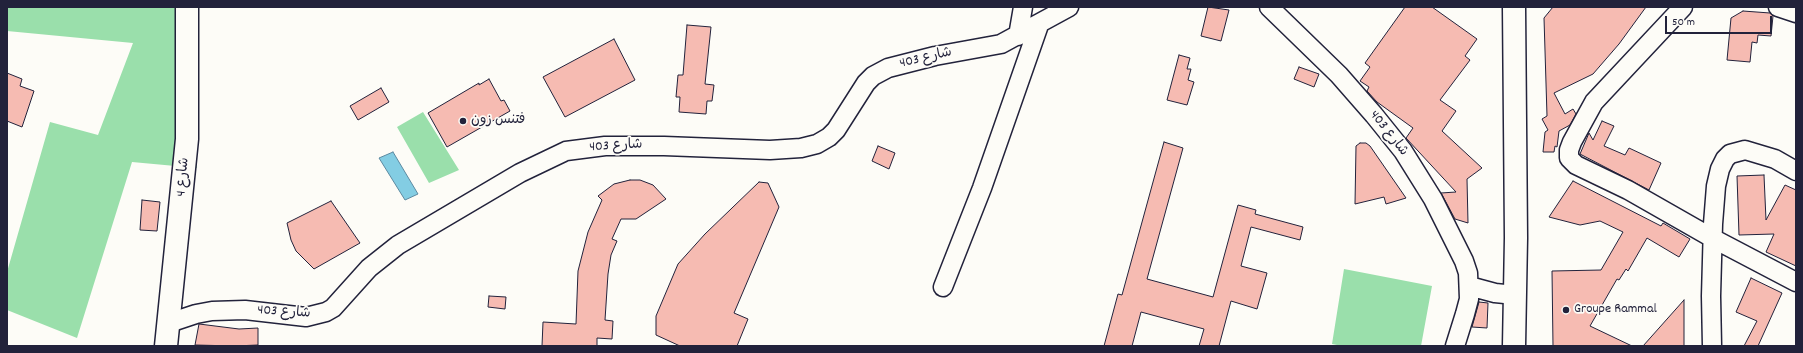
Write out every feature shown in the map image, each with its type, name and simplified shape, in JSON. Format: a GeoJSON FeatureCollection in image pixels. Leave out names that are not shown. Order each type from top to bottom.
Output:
{"type":"FeatureCollection","features":[{"type":"Feature","properties":{"kind":"main road","name":"شارع 4"},"geometry":{"type":"LineString","coordinates":[[166,346],[187,139],[187,7]]}},
{"type":"Feature","properties":{"kind":"main road"},"geometry":{"type":"LineString","coordinates":[[1501,7],[1508,294],[1514,346]]}},
{"type":"Feature","properties":{"kind":"main road"},"geometry":{"type":"LineString","coordinates":[[1500,346],[1508,294],[1514,7]]}},
{"type":"Feature","properties":{"kind":"street"},"geometry":{"type":"LineString","coordinates":[[1018,36],[1023,7]]}},
{"type":"Feature","properties":{"kind":"street","name":"شارع 403"},"geometry":{"type":"LineString","coordinates":[[169,323],[196,314],[228,310],[245,310],[306,317],[319,315],[333,308],[369,268],[398,244],[520,173],[566,151],[605,146],[664,146],[770,150],[801,148],[817,144],[829,137],[836,130],[866,83],[873,76],[888,68],[935,56],[1001,44],[1069,7]]}},
{"type":"Feature","properties":{"kind":"street","name":"شارع 403"},"geometry":{"type":"LineString","coordinates":[[1269,7],[1339,75],[1400,147],[1433,199],[1464,261],[1468,273],[1469,286],[1466,314],[1455,346]]}},
{"type":"Feature","properties":{"kind":"street"},"geometry":{"type":"LineString","coordinates":[[1683,7],[1594,102],[1572,142],[1568,155],[1571,161],[1576,165],[1628,190],[1714,239],[1796,282]]}},
{"type":"Feature","properties":{"kind":"street"},"geometry":{"type":"LineString","coordinates":[[1778,7],[1796,13]]}},
{"type":"Feature","properties":{"kind":"street"},"geometry":{"type":"LineString","coordinates":[[943,286],[982,188],[1039,24]]}},
{"type":"Feature","properties":{"kind":"street"},"geometry":{"type":"LineString","coordinates":[[1712,346],[1711,282],[1716,186],[1720,169],[1725,159],[1730,154],[1745,150],[1775,159],[1796,171]]}},
{"type":"Feature","properties":{"kind":"street"},"geometry":{"type":"LineString","coordinates":[[1469,286],[1508,294]]}},
{"type":"Feature","properties":{"kind":"green space"},"geometry":{"type":"Polygon","coordinates":[[[7,7],[190,7],[190,87],[197,168],[132,162],[77,338],[7,310],[7,272],[50,122],[98,135],[133,43],[7,31],[7,7]]]}},
{"type":"Feature","properties":{"kind":"green space"},"geometry":{"type":"Polygon","coordinates":[[[423,112],[459,170],[429,183],[397,127],[423,112]]]}},
{"type":"Feature","properties":{"kind":"green space"},"geometry":{"type":"Polygon","coordinates":[[[1344,269],[1432,286],[1421,346],[1342,346],[1332,344],[1344,269]]]}},
{"type":"Feature","properties":{"kind":"water"},"geometry":{"type":"Polygon","coordinates":[[[393,152],[418,194],[405,200],[379,158],[393,152]]]}},
{"type":"Feature","properties":{"kind":"building"},"geometry":{"type":"Polygon","coordinates":[[[1208,7],[1229,10],[1221,41],[1201,36],[1208,7]]]}},
{"type":"Feature","properties":{"kind":"building"},"geometry":{"type":"Polygon","coordinates":[[[1405,7],[1432,7],[1477,39],[1465,56],[1470,60],[1440,100],[1456,111],[1442,131],[1482,168],[1467,179],[1468,223],[1455,219],[1441,193],[1456,192],[1406,138],[1413,128],[1377,102],[1367,91],[1369,87],[1360,81],[1370,67],[1365,63],[1405,7]]]}},
{"type":"Feature","properties":{"kind":"building"},"geometry":{"type":"Polygon","coordinates":[[[1553,7],[1646,7],[1619,44],[1593,74],[1554,93],[1565,114],[1573,109],[1576,114],[1570,125],[1559,131],[1557,147],[1555,146],[1554,152],[1543,152],[1545,132],[1548,130],[1542,119],[1547,116],[1544,18],[1553,7]]]}},
{"type":"Feature","properties":{"kind":"building"},"geometry":{"type":"Polygon","coordinates":[[[1743,11],[1770,13],[1773,16],[1771,36],[1758,35],[1757,43],[1752,42],[1750,62],[1727,60],[1731,18],[1743,11]]]}},
{"type":"Feature","properties":{"kind":"building"},"geometry":{"type":"Polygon","coordinates":[[[687,25],[711,27],[705,84],[714,85],[712,101],[707,101],[706,114],[679,112],[680,97],[676,97],[678,75],[683,75],[687,25]]]}},
{"type":"Feature","properties":{"kind":"building"},"geometry":{"type":"Polygon","coordinates":[[[614,39],[635,80],[565,117],[543,77],[614,39]]]}},
{"type":"Feature","properties":{"kind":"building"},"geometry":{"type":"Polygon","coordinates":[[[1179,55],[1190,58],[1187,69],[1191,69],[1188,80],[1194,82],[1187,105],[1167,100],[1179,55]]]}},
{"type":"Feature","properties":{"kind":"building"},"geometry":{"type":"Polygon","coordinates":[[[1299,67],[1319,74],[1314,87],[1294,79],[1299,67]]]}},
{"type":"Feature","properties":{"kind":"building"},"geometry":{"type":"Polygon","coordinates":[[[7,73],[22,79],[20,86],[34,91],[22,127],[7,121],[7,73]]]}},
{"type":"Feature","properties":{"kind":"building"},"geometry":{"type":"Polygon","coordinates":[[[489,79],[501,101],[504,100],[510,111],[447,147],[428,113],[479,83],[479,85],[489,79]]]}},
{"type":"Feature","properties":{"kind":"building"},"geometry":{"type":"Polygon","coordinates":[[[381,88],[389,102],[358,120],[350,106],[381,88]]]}},
{"type":"Feature","properties":{"kind":"building"},"geometry":{"type":"Polygon","coordinates":[[[1602,121],[1614,126],[1604,146],[1625,155],[1629,148],[1661,163],[1649,190],[1580,154],[1589,133],[1593,140],[1602,121]]]}},
{"type":"Feature","properties":{"kind":"building"},"geometry":{"type":"Polygon","coordinates":[[[1164,142],[1183,148],[1147,279],[1213,297],[1238,205],[1256,210],[1255,214],[1303,227],[1300,240],[1251,227],[1241,266],[1267,273],[1257,309],[1231,301],[1219,346],[1199,346],[1204,329],[1141,312],[1132,346],[1104,346],[1118,294],[1122,295],[1164,142]]]}},
{"type":"Feature","properties":{"kind":"building"},"geometry":{"type":"Polygon","coordinates":[[[1360,143],[1366,143],[1370,146],[1406,198],[1386,204],[1384,197],[1355,204],[1356,146],[1360,143]]]}},
{"type":"Feature","properties":{"kind":"building"},"geometry":{"type":"Polygon","coordinates":[[[878,146],[895,153],[889,169],[872,161],[878,146]]]}},
{"type":"Feature","properties":{"kind":"building"},"geometry":{"type":"Polygon","coordinates":[[[1764,175],[1766,220],[1785,185],[1796,190],[1796,266],[1766,252],[1774,234],[1739,235],[1737,176],[1764,175]]]}},
{"type":"Feature","properties":{"kind":"building"},"geometry":{"type":"Polygon","coordinates":[[[630,180],[640,180],[653,185],[666,199],[636,219],[621,219],[612,239],[617,241],[611,255],[608,274],[605,320],[613,321],[612,339],[597,338],[597,346],[542,346],[543,322],[576,324],[578,271],[588,232],[602,200],[598,196],[614,184],[630,180]]]}},
{"type":"Feature","properties":{"kind":"building"},"geometry":{"type":"Polygon","coordinates":[[[1573,181],[1661,226],[1663,223],[1690,239],[1679,257],[1647,238],[1628,271],[1626,269],[1619,280],[1617,279],[1590,326],[1632,346],[1553,346],[1552,271],[1601,270],[1623,232],[1600,221],[1580,225],[1549,217],[1573,181]]]}},
{"type":"Feature","properties":{"kind":"building"},"geometry":{"type":"Polygon","coordinates":[[[759,182],[768,183],[779,207],[734,313],[748,319],[737,346],[680,346],[656,335],[656,316],[678,264],[705,234],[759,182]]]}},
{"type":"Feature","properties":{"kind":"building"},"geometry":{"type":"Polygon","coordinates":[[[142,200],[160,202],[157,231],[140,230],[142,200]]]}},
{"type":"Feature","properties":{"kind":"building"},"geometry":{"type":"Polygon","coordinates":[[[331,201],[360,243],[314,269],[296,251],[291,240],[287,223],[331,201]]]}},
{"type":"Feature","properties":{"kind":"building"},"geometry":{"type":"Polygon","coordinates":[[[1751,278],[1782,293],[1758,346],[1744,346],[1757,321],[1736,312],[1751,278]]]}},
{"type":"Feature","properties":{"kind":"building"},"geometry":{"type":"Polygon","coordinates":[[[489,296],[506,297],[505,309],[488,307],[489,296]]]}},
{"type":"Feature","properties":{"kind":"building"},"geometry":{"type":"Polygon","coordinates":[[[1684,300],[1684,346],[1643,346],[1684,300]]]}},
{"type":"Feature","properties":{"kind":"building"},"geometry":{"type":"Polygon","coordinates":[[[1479,302],[1488,303],[1487,328],[1472,327],[1479,302]]]}},
{"type":"Feature","properties":{"kind":"building"},"geometry":{"type":"Polygon","coordinates":[[[199,324],[239,329],[258,328],[258,345],[195,345],[199,324]]]}},
{"type":"Feature","properties":{"kind":"place","name":"فتنس زون"},"geometry":{"type":"Point","coordinates":[463,121]}},
{"type":"Feature","properties":{"kind":"place","name":"Groupe Rammal"},"geometry":{"type":"Point","coordinates":[1566,310]}}]}
